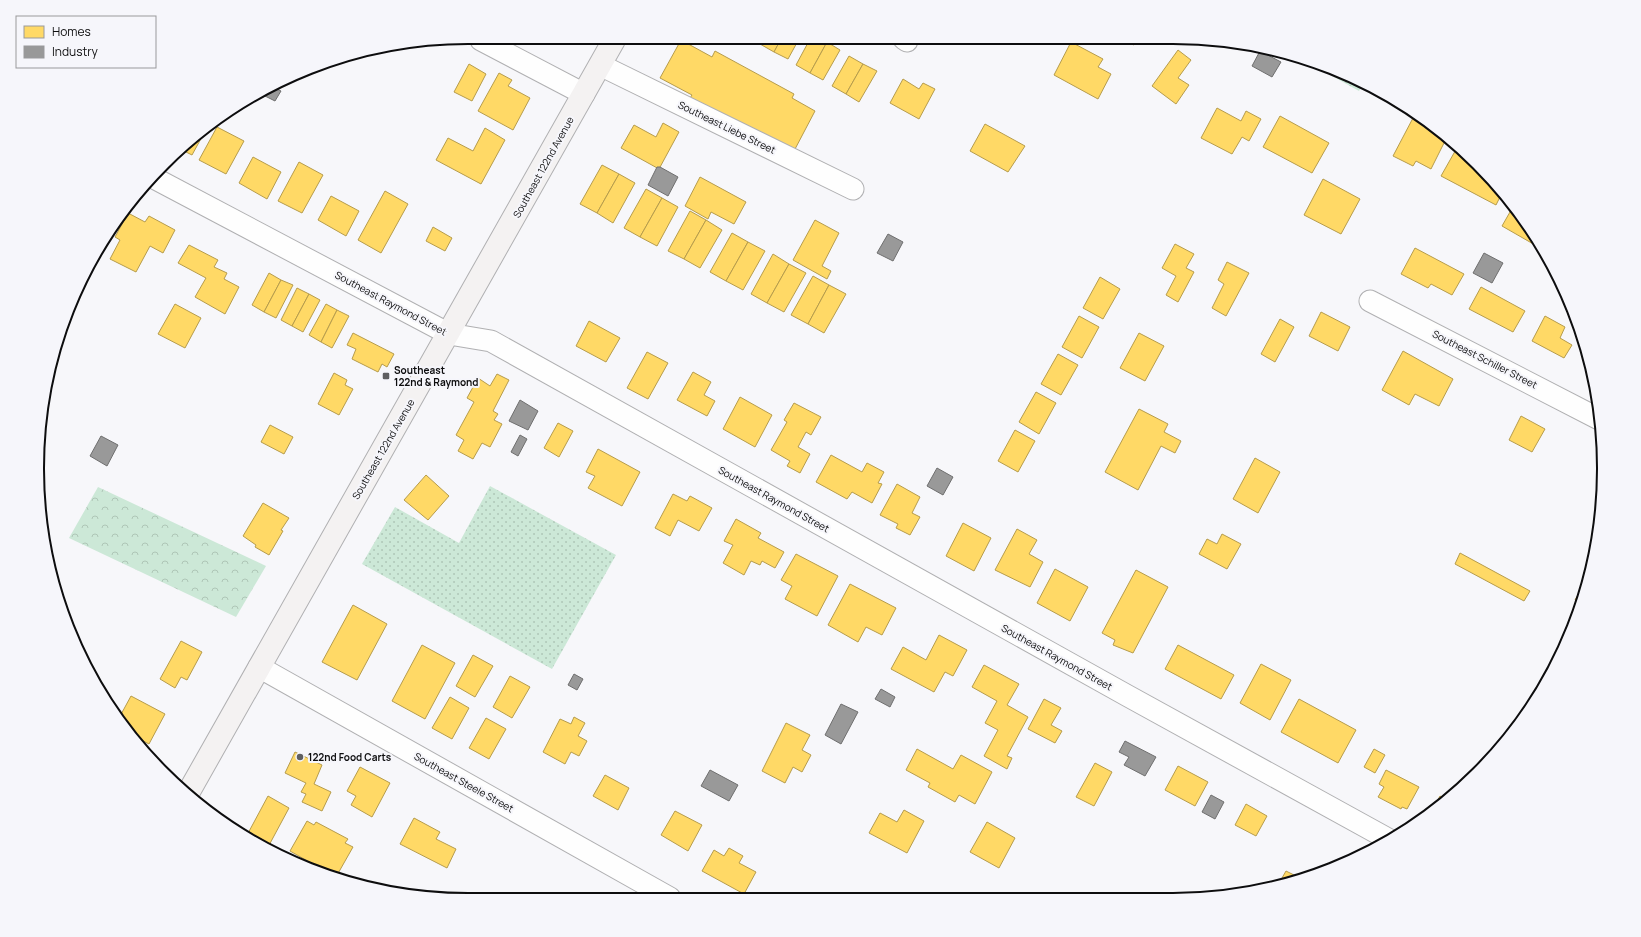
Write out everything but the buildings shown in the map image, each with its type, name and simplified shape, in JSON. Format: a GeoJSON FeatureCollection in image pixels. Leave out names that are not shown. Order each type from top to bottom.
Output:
{"type":"FeatureCollection","features":[{"type":"Feature","properties":{"kind":"main road","name":"Southeast 122nd Avenue"},"geometry":{"type":"LineString","coordinates":[[190,789],[612,44]]}},
{"type":"Feature","properties":{"kind":"street"},"geometry":{"type":"LineString","coordinates":[[489,44],[584,94]]}},
{"type":"Feature","properties":{"kind":"street","name":"Southeast Liebe Street"},"geometry":{"type":"LineString","coordinates":[[600,65],[853,189]]}},
{"type":"Feature","properties":{"kind":"street","name":"Southeast Raymond Street"},"geometry":{"type":"LineString","coordinates":[[157,180],[449,334],[491,341],[1384,837]]}},
{"type":"Feature","properties":{"kind":"street","name":"Southeast Schiller Street"},"geometry":{"type":"LineString","coordinates":[[1370,301],[1593,416]]}},
{"type":"Feature","properties":{"kind":"street","name":"Southeast Steele Street"},"geometry":{"type":"LineString","coordinates":[[259,666],[661,893]]}},
{"type":"Feature","properties":{"kind":"green space"},"geometry":{"type":"Polygon","coordinates":[[[1328,73],[1361,88],[1359,91],[1328,73]]]}},
{"type":"Feature","properties":{"kind":"green space"},"geometry":{"type":"Polygon","coordinates":[[[490,486],[616,555],[552,669],[362,564],[395,507],[459,543],[490,486]]]}},
{"type":"Feature","properties":{"kind":"green space"},"geometry":{"type":"Polygon","coordinates":[[[98,487],[266,566],[236,617],[69,538],[98,487]]]}},
{"type":"Feature","properties":{"kind":"place","name":"Southeast 122nd & Raymond"},"geometry":{"type":"Point","coordinates":[386,376]}},
{"type":"Feature","properties":{"kind":"place","name":"122nd Food Carts"},"geometry":{"type":"Point","coordinates":[300,757]}}]}
